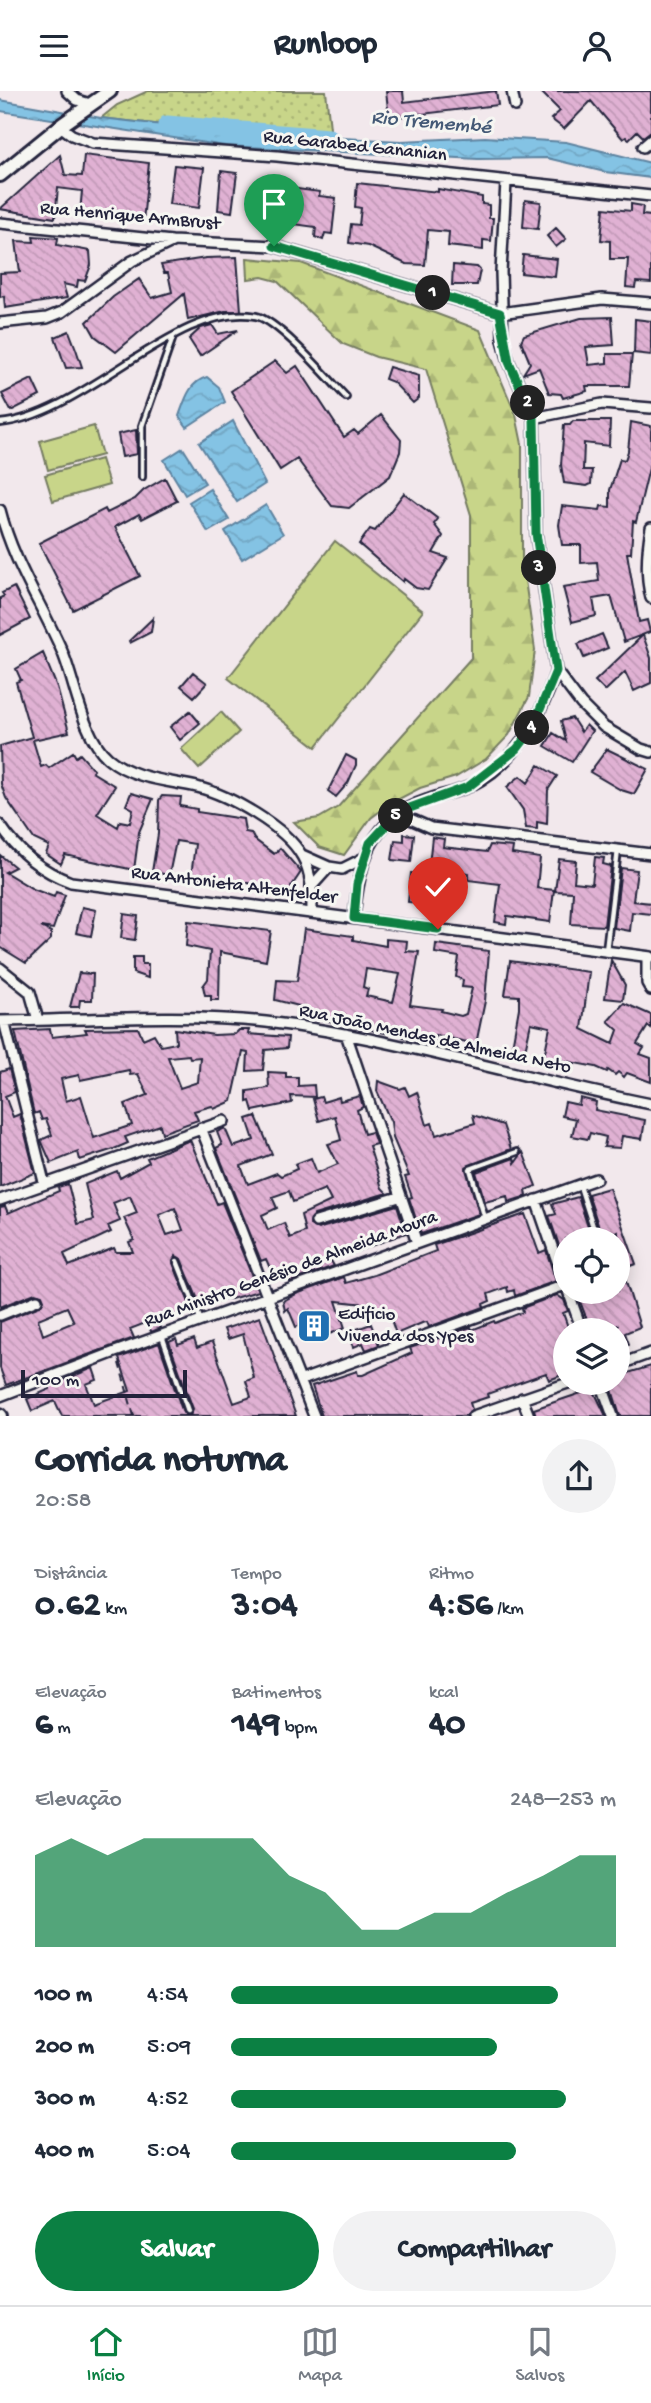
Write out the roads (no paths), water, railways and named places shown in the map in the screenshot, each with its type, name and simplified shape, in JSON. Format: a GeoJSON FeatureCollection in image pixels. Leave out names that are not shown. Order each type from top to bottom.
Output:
{"type":"FeatureCollection","features":[{"type":"Feature","properties":{"kind":"main road"},"geometry":{"type":"LineString","coordinates":[[0,175],[61,125],[110,91]]}},
{"type":"Feature","properties":{"kind":"street"},"geometry":{"type":"LineString","coordinates":[[68,91],[77,100],[90,104]]}},
{"type":"Feature","properties":{"kind":"street"},"geometry":{"type":"LineString","coordinates":[[515,93],[515,106]]}},
{"type":"Feature","properties":{"kind":"street","name":"Rua Garabed Gananian"},"geometry":{"type":"LineString","coordinates":[[61,125],[72,135],[93,143],[277,156],[651,196]]}},
{"type":"Feature","properties":{"kind":"street"},"geometry":{"type":"LineString","coordinates":[[643,147],[651,140]]}},
{"type":"Feature","properties":{"kind":"street"},"geometry":{"type":"LineString","coordinates":[[506,182],[500,313],[509,362],[534,418],[536,533],[556,671],[581,704],[604,727],[651,752]]}},
{"type":"Feature","properties":{"kind":"street","name":"Rua Henrique ArmBrust"},"geometry":{"type":"LineString","coordinates":[[0,223],[172,241],[244,243],[294,250],[500,313]]}},
{"type":"Feature","properties":{"kind":"street"},"geometry":{"type":"LineString","coordinates":[[0,323],[47,318],[62,312],[132,261],[172,241]]}},
{"type":"Feature","properties":{"kind":"street"},"geometry":{"type":"LineString","coordinates":[[500,313],[602,299],[651,303]]}},
{"type":"Feature","properties":{"kind":"street"},"geometry":{"type":"LineString","coordinates":[[534,418],[593,405],[651,408]]}},
{"type":"Feature","properties":{"kind":"street"},"geometry":{"type":"LineString","coordinates":[[0,510],[11,551],[63,653],[91,733],[107,757],[142,777],[219,793],[261,818],[302,855],[329,867],[342,869],[364,858]]}},
{"type":"Feature","properties":{"kind":"street"},"geometry":{"type":"LineString","coordinates":[[651,528],[647,564],[651,598]]}},
{"type":"Feature","properties":{"kind":"street"},"geometry":{"type":"LineString","coordinates":[[354,918],[357,884],[370,843],[399,814],[426,800],[468,787],[501,764],[531,731],[556,671]]}},
{"type":"Feature","properties":{"kind":"street"},"geometry":{"type":"LineString","coordinates":[[399,814],[431,828],[651,854]]}},
{"type":"Feature","properties":{"kind":"street","name":"Rua Antonieta Altenfelder"},"geometry":{"type":"LineString","coordinates":[[0,825],[29,859],[50,874],[71,882],[649,957]]}},
{"type":"Feature","properties":{"kind":"street"},"geometry":{"type":"LineString","coordinates":[[302,855],[312,887],[312,913]]}},
{"type":"Feature","properties":{"kind":"street"},"geometry":{"type":"LineString","coordinates":[[312,887],[329,867]]}},
{"type":"Feature","properties":{"kind":"street"},"geometry":{"type":"LineString","coordinates":[[342,869],[357,884]]}},
{"type":"Feature","properties":{"kind":"street"},"geometry":{"type":"LineString","coordinates":[[649,957],[647,983],[651,990]]}},
{"type":"Feature","properties":{"kind":"street"},"geometry":{"type":"LineString","coordinates":[[0,968],[30,992],[38,1020]]}},
{"type":"Feature","properties":{"kind":"street","name":"Rua João Mendes de Almeida Neto"},"geometry":{"type":"LineString","coordinates":[[2,1021],[231,1020],[346,1034],[651,1104]]}},
{"type":"Feature","properties":{"kind":"street"},"geometry":{"type":"LineString","coordinates":[[2,1021],[44,1182]]}},
{"type":"Feature","properties":{"kind":"street"},"geometry":{"type":"LineString","coordinates":[[346,1034],[417,1243]]}},
{"type":"Feature","properties":{"kind":"street"},"geometry":{"type":"LineString","coordinates":[[0,1200],[44,1182],[224,1121]]}},
{"type":"Feature","properties":{"kind":"street"},"geometry":{"type":"LineString","coordinates":[[201,1128],[314,1416]]}},
{"type":"Feature","properties":{"kind":"street","name":"Rua Ministro Genésio de Almeida Moura"},"geometry":{"type":"LineString","coordinates":[[0,1396],[161,1335],[596,1179]]}},
{"type":"Feature","properties":{"kind":"street"},"geometry":{"type":"LineString","coordinates":[[316,1222],[400,1197]]}},
{"type":"Feature","properties":{"kind":"street"},"geometry":{"type":"LineString","coordinates":[[536,1200],[553,1249]]}},
{"type":"Feature","properties":{"kind":"street"},"geometry":{"type":"LineString","coordinates":[[302,1380],[553,1288]]}},
{"type":"Feature","properties":{"kind":"street"},"geometry":{"type":"LineString","coordinates":[[0,1315],[37,1300]]}},
{"type":"Feature","properties":{"kind":"street"},"geometry":{"type":"LineString","coordinates":[[630,1361],[651,1353]]}},
{"type":"Feature","properties":{"kind":"street"},"geometry":{"type":"LineString","coordinates":[[473,1416],[553,1388]]}},
{"type":"Feature","properties":{"kind":"street"},"geometry":{"type":"LineString","coordinates":[[605,1395],[613,1416]]}},
{"type":"Feature","properties":{"kind":"street"},"geometry":{"type":"LineString","coordinates":[[522,1398],[529,1416]]}},
{"type":"Feature","properties":{"kind":"lane"},"geometry":{"type":"LineString","coordinates":[[0,423],[30,415],[75,396],[188,326],[215,318],[257,316],[294,343],[346,397]]}},
{"type":"Feature","properties":{"kind":"lane"},"geometry":{"type":"LineString","coordinates":[[142,477],[142,426],[174,337]]}},
{"type":"Feature","properties":{"kind":"lane"},"geometry":{"type":"LineString","coordinates":[[606,952],[618,850]]}},
{"type":"Feature","properties":{"kind":"lane"},"geometry":{"type":"LineString","coordinates":[[485,1218],[470,1169],[517,1152]]}},
{"type":"Feature","properties":{"kind":"lane"},"geometry":{"type":"LineString","coordinates":[[580,1185],[593,1227]]}},
{"type":"Feature","properties":{"kind":"lane"},"geometry":{"type":"LineString","coordinates":[[177,1261],[201,1321]]}},
{"type":"Feature","properties":{"kind":"lane"},"geometry":{"type":"LineString","coordinates":[[161,1335],[188,1411]]}},
{"type":"Feature","properties":{"kind":"water"},"geometry":{"type":"Polygon","coordinates":[[[0,100],[101,118],[225,132],[401,141],[485,137],[566,142],[651,163],[651,178],[605,172],[547,158],[478,159],[225,146],[0,111],[0,100]]]}},
{"type":"Feature","properties":{"kind":"water"},"geometry":{"type":"Polygon","coordinates":[[[207,377],[219,387],[225,402],[187,427],[179,416],[183,404],[192,387],[207,377]]]}},
{"type":"Feature","properties":{"kind":"water"},"geometry":{"type":"Polygon","coordinates":[[[233,421],[265,484],[237,502],[199,443],[233,421]]]}},
{"type":"Feature","properties":{"kind":"water"},"geometry":{"type":"Polygon","coordinates":[[[183,448],[205,483],[185,495],[164,460],[183,448]]]}},
{"type":"Feature","properties":{"kind":"water"},"geometry":{"type":"Polygon","coordinates":[[[210,489],[229,520],[208,532],[189,502],[210,489]]]}},
{"type":"Feature","properties":{"kind":"water"},"geometry":{"type":"Polygon","coordinates":[[[266,505],[283,534],[242,559],[225,531],[266,505]]]}},
{"type":"Feature","properties":{"kind":"waterway","name":"Rio Tremembé"},"geometry":{"type":"LineString","coordinates":[[167,125],[329,138]]}},
{"type":"Feature","properties":{"kind":"place","name":"Edificio Vivenda dos Ypes"},"geometry":{"type":"Point","coordinates":[314,1326]}}]}
